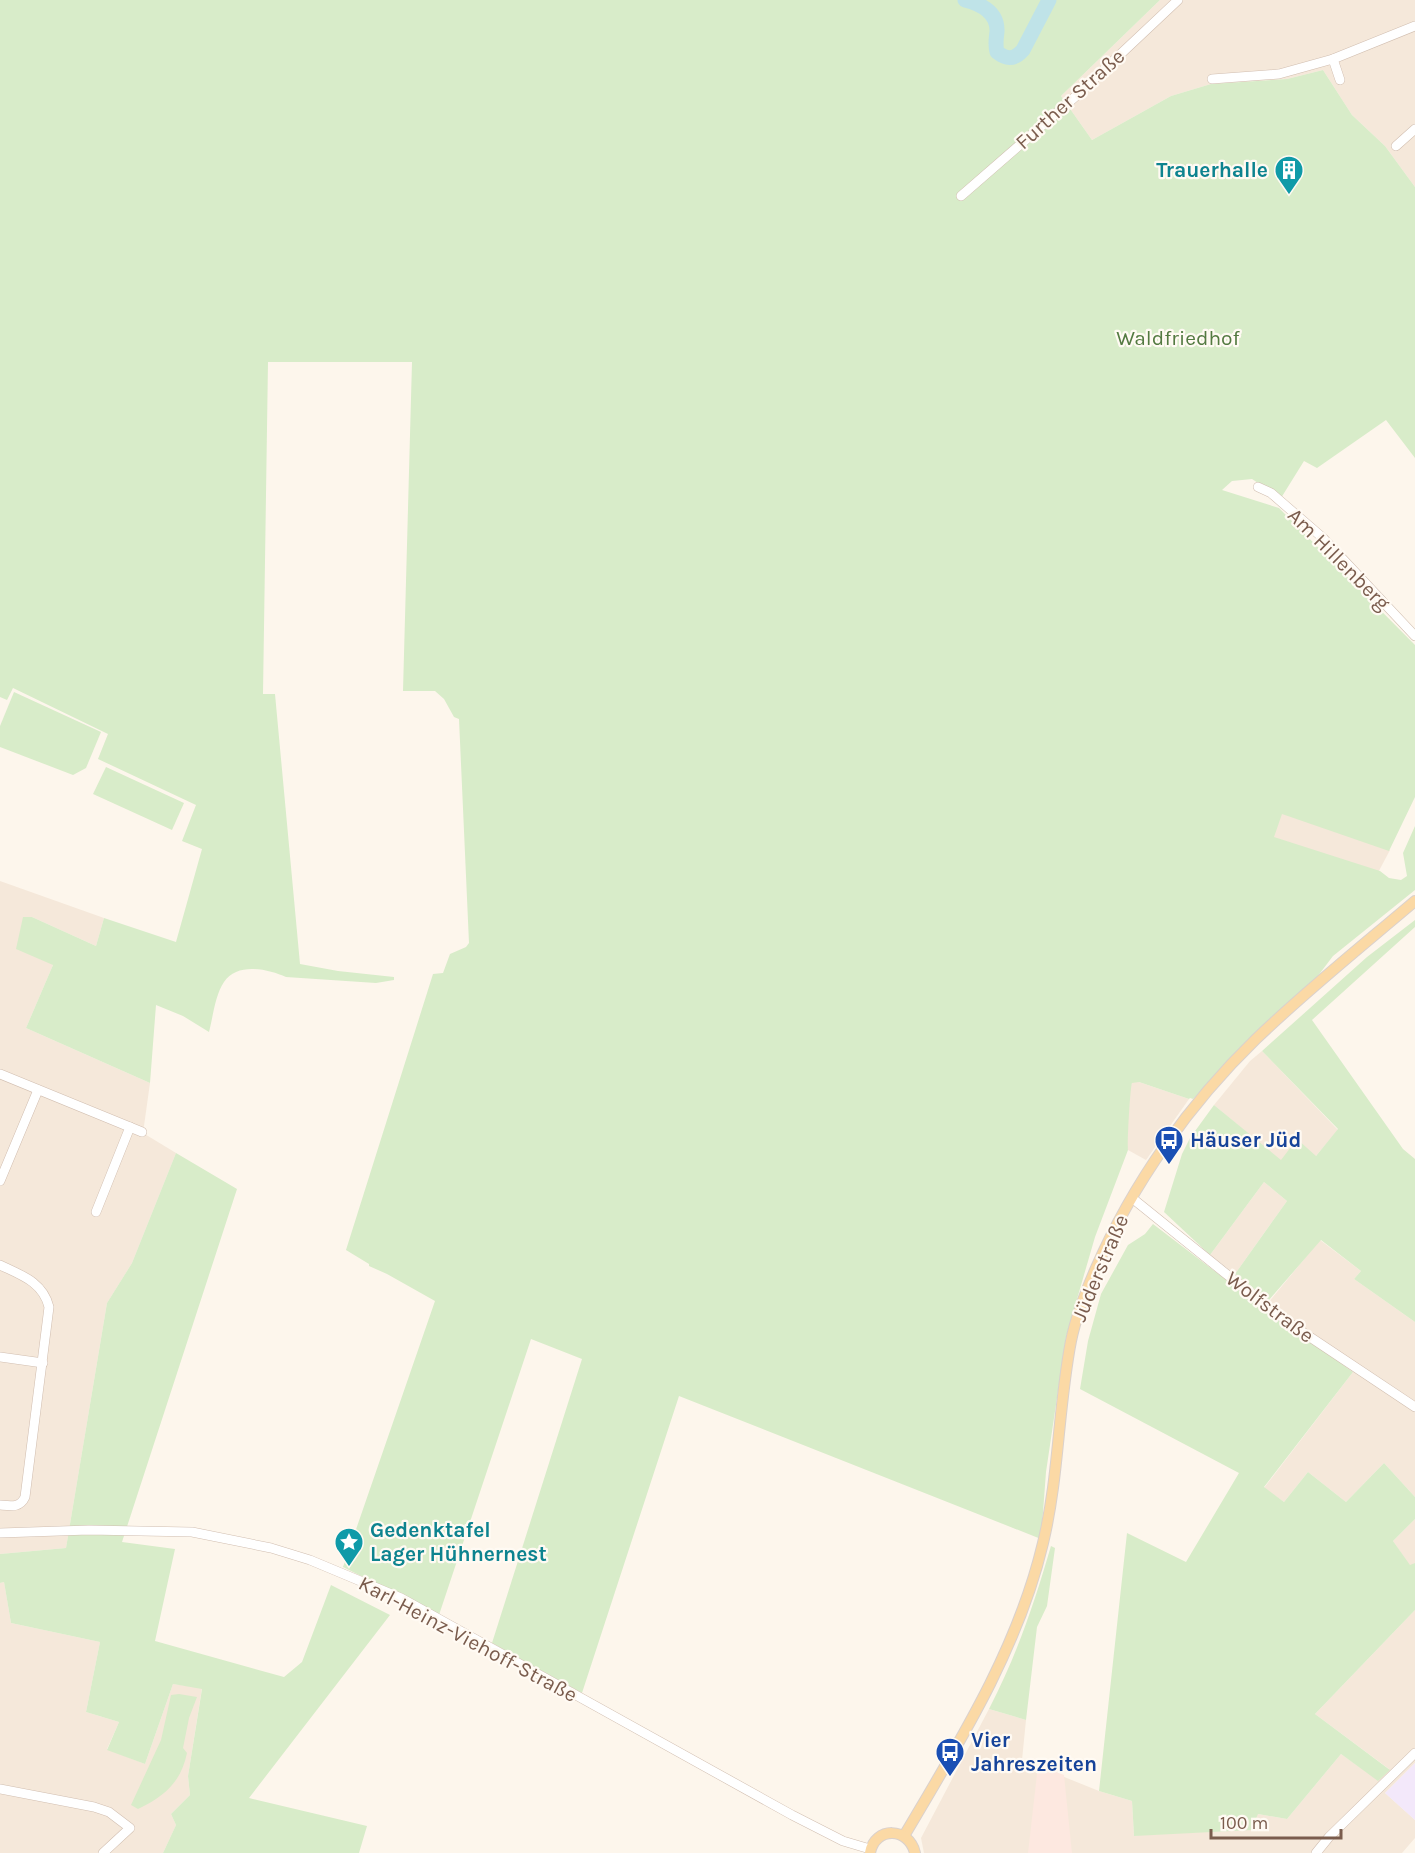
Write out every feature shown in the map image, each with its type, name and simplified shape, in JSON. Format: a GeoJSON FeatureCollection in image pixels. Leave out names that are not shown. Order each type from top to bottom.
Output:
{"type":"FeatureCollection","features":[{"type":"Feature","properties":{"kind":"main road","name":"Jüderstraße"},"geometry":{"type":"LineString","coordinates":[[904,1836],[996,1672],[1024,1610],[1044,1540],[1053,1490],[1071,1338],[1095,1269],[1132,1198],[1200,1101],[1256,1039],[1307,992],[1415,901]]}},
{"type":"Feature","properties":{"kind":"main road"},"geometry":{"type":"LineString","coordinates":[[870,1851],[873,1843],[884,1834],[898,1833],[910,1841],[915,1853]]}},
{"type":"Feature","properties":{"kind":"street","name":"Further Straße"},"geometry":{"type":"LineString","coordinates":[[961,196],[1076,96],[1178,0]]}},
{"type":"Feature","properties":{"kind":"street"},"geometry":{"type":"LineString","coordinates":[[1212,79],[1279,74],[1333,58],[1415,26]]}},
{"type":"Feature","properties":{"kind":"street"},"geometry":{"type":"LineString","coordinates":[[1333,58],[1340,80]]}},
{"type":"Feature","properties":{"kind":"street"},"geometry":{"type":"LineString","coordinates":[[1396,146],[1415,129]]}},
{"type":"Feature","properties":{"kind":"street","name":"Am Hillenberg"},"geometry":{"type":"LineString","coordinates":[[1258,487],[1271,493],[1323,538],[1415,636]]}},
{"type":"Feature","properties":{"kind":"street"},"geometry":{"type":"LineString","coordinates":[[0,1074],[142,1132]]}},
{"type":"Feature","properties":{"kind":"street"},"geometry":{"type":"LineString","coordinates":[[0,1181],[38,1090]]}},
{"type":"Feature","properties":{"kind":"street"},"geometry":{"type":"LineString","coordinates":[[96,1212],[130,1127]]}},
{"type":"Feature","properties":{"kind":"street","name":"Wolfstraße"},"geometry":{"type":"LineString","coordinates":[[1132,1198],[1295,1327],[1415,1407]]}},
{"type":"Feature","properties":{"kind":"street"},"geometry":{"type":"LineString","coordinates":[[0,1265],[36,1284],[47,1299],[49,1307],[26,1493],[23,1502],[17,1506],[0,1506]]}},
{"type":"Feature","properties":{"kind":"street"},"geometry":{"type":"LineString","coordinates":[[0,1357],[43,1363]]}},
{"type":"Feature","properties":{"kind":"street","name":"Karl-Heinz-Viehoff-Straße"},"geometry":{"type":"LineString","coordinates":[[0,1533],[89,1530],[192,1532],[271,1548],[310,1560],[401,1598],[792,1815],[843,1841],[870,1851]]}},
{"type":"Feature","properties":{"kind":"street"},"geometry":{"type":"LineString","coordinates":[[1316,1853],[1329,1837],[1415,1753]]}},
{"type":"Feature","properties":{"kind":"street"},"geometry":{"type":"LineString","coordinates":[[0,1789],[109,1812],[130,1828],[103,1853]]}},
{"type":"Feature","properties":{"kind":"shaded area"},"geometry":{"type":"Polygon","coordinates":[[[1160,0],[1415,0],[1415,187],[1385,146],[1352,115],[1323,70],[1287,79],[1211,84],[1171,96],[1092,140],[1061,96],[1160,0]]]}},
{"type":"Feature","properties":{"kind":"shaded area"},"geometry":{"type":"Polygon","coordinates":[[[1268,794],[1390,850],[1373,882],[1259,833],[1268,794]]]}},
{"type":"Feature","properties":{"kind":"shaded area"},"geometry":{"type":"Polygon","coordinates":[[[0,881],[104,918],[96,946],[32,917],[23,917],[53,965],[26,1028],[150,1083],[143,1133],[176,1153],[132,1263],[107,1303],[66,1548],[0,1554],[0,881]]]}},
{"type":"Feature","properties":{"kind":"shaded area"},"geometry":{"type":"Polygon","coordinates":[[[1262,1051],[1338,1130],[1315,1157],[1281,1161],[1214,1105],[1250,1061],[1262,1051]]]}},
{"type":"Feature","properties":{"kind":"shaded area"},"geometry":{"type":"Polygon","coordinates":[[[1133,1080],[1189,1099],[1146,1160],[1128,1150],[1116,1126],[1133,1080]]]}},
{"type":"Feature","properties":{"kind":"shaded area"},"geometry":{"type":"Polygon","coordinates":[[[1264,1182],[1287,1201],[1235,1274],[1210,1255],[1264,1182]]]}},
{"type":"Feature","properties":{"kind":"shaded area"},"geometry":{"type":"Polygon","coordinates":[[[1320,1240],[1361,1271],[1354,1279],[1415,1322],[1415,1497],[1384,1463],[1346,1502],[1308,1472],[1284,1502],[1264,1488],[1353,1372],[1263,1309],[1320,1240]]]}},
{"type":"Feature","properties":{"kind":"shaded area"},"geometry":{"type":"Polygon","coordinates":[[[1415,1519],[1415,1563],[1410,1566],[1393,1541],[1415,1519]]]}},
{"type":"Feature","properties":{"kind":"shaded area"},"geometry":{"type":"Polygon","coordinates":[[[4,1582],[11,1623],[100,1642],[86,1712],[119,1722],[107,1749],[145,1764],[173,1684],[202,1688],[188,1776],[190,1795],[171,1814],[176,1825],[163,1853],[0,1853],[0,1583],[4,1582]]]}},
{"type":"Feature","properties":{"kind":"shaded area"},"geometry":{"type":"Polygon","coordinates":[[[1415,1610],[1415,1763],[1385,1793],[1415,1820],[1415,1838],[1402,1853],[924,1853],[921,1838],[989,1709],[1026,1720],[1022,1760],[1099,1791],[1132,1801],[1134,1836],[1258,1814],[1287,1819],[1341,1754],[1378,1780],[1389,1769],[1315,1714],[1415,1610]]]}},
{"type":"Feature","properties":{"kind":"shaded area"},"geometry":{"type":"Polygon","coordinates":[[[1415,1763],[1415,1820],[1385,1793],[1415,1763]]]}},
{"type":"Feature","properties":{"kind":"shaded area"},"geometry":{"type":"Polygon","coordinates":[[[1038,1765],[1064,1775],[1072,1853],[1028,1853],[1038,1765]]]}},
{"type":"Feature","properties":{"kind":"green space","name":"Waldfriedhof"},"geometry":{"type":"Polygon","coordinates":[[[0,0],[1160,0],[1061,96],[1092,140],[1171,96],[1211,84],[1287,79],[1323,70],[1352,115],[1385,146],[1415,187],[1415,458],[1386,420],[1317,468],[1304,461],[1281,498],[1252,479],[1232,481],[1222,490],[1279,508],[1415,645],[1415,797],[1389,851],[1282,814],[1274,837],[1380,871],[1389,878],[1401,880],[1407,876],[1403,853],[1415,826],[1415,890],[1333,956],[1311,985],[1273,1025],[1193,1099],[1139,1082],[1132,1083],[1128,1150],[1095,1237],[1066,1337],[1046,1472],[1041,1539],[679,1396],[582,1693],[492,1643],[582,1359],[531,1339],[439,1615],[343,1567],[435,1301],[369,1266],[346,1250],[433,974],[443,973],[450,954],[466,947],[469,943],[459,719],[454,717],[444,699],[435,691],[403,691],[412,362],[268,362],[263,694],[275,694],[300,964],[394,977],[394,980],[376,983],[286,977],[253,969],[237,972],[230,976],[221,987],[209,1032],[183,1016],[156,1005],[150,1083],[26,1028],[53,965],[16,949],[23,917],[32,917],[96,946],[104,918],[176,942],[202,849],[182,841],[196,805],[98,759],[108,734],[13,688],[7,700],[0,697],[0,0]]]}},
{"type":"Feature","properties":{"kind":"green space"},"geometry":{"type":"Polygon","coordinates":[[[14,692],[101,732],[86,768],[73,775],[0,747],[0,726],[14,692]]]}},
{"type":"Feature","properties":{"kind":"green space"},"geometry":{"type":"Polygon","coordinates":[[[106,767],[184,803],[172,830],[93,794],[106,767]]]}},
{"type":"Feature","properties":{"kind":"green space"},"geometry":{"type":"Polygon","coordinates":[[[1415,920],[1415,927],[1312,1020],[1403,1149],[1415,1159],[1415,1322],[1354,1279],[1361,1271],[1321,1240],[1269,1300],[1235,1274],[1287,1201],[1264,1182],[1210,1255],[1164,1212],[1182,1154],[1190,1138],[1214,1105],[1281,1160],[1297,1139],[1316,1156],[1338,1129],[1262,1051],[1367,957],[1415,920]]]}},
{"type":"Feature","properties":{"kind":"green space"},"geometry":{"type":"Polygon","coordinates":[[[176,1153],[237,1189],[122,1542],[175,1549],[155,1641],[284,1677],[302,1662],[331,1585],[390,1615],[249,1798],[367,1826],[359,1853],[163,1853],[176,1825],[171,1814],[190,1795],[188,1776],[202,1689],[173,1684],[145,1764],[107,1750],[119,1722],[86,1712],[100,1642],[11,1623],[4,1582],[0,1583],[0,1554],[66,1548],[107,1303],[132,1263],[176,1153]]]}},
{"type":"Feature","properties":{"kind":"green space"},"geometry":{"type":"Polygon","coordinates":[[[1153,1224],[1263,1308],[1353,1372],[1264,1487],[1284,1502],[1308,1472],[1346,1502],[1384,1463],[1415,1497],[1415,1519],[1393,1541],[1410,1565],[1415,1563],[1415,1610],[1315,1714],[1390,1770],[1378,1781],[1341,1754],[1287,1819],[1258,1814],[1251,1830],[1134,1836],[1132,1801],[1099,1791],[1127,1533],[1186,1562],[1239,1473],[1080,1389],[1088,1341],[1101,1294],[1128,1245],[1145,1234],[1153,1224]]]}},
{"type":"Feature","properties":{"kind":"green space"},"geometry":{"type":"Polygon","coordinates":[[[1051,1546],[1055,1548],[1047,1606],[1037,1627],[1026,1720],[989,1709],[1024,1629],[1051,1546]]]}},
{"type":"Feature","properties":{"kind":"green space"},"geometry":{"type":"Polygon","coordinates":[[[171,1695],[197,1697],[189,1718],[183,1748],[187,1753],[181,1772],[164,1793],[138,1809],[131,1805],[161,1740],[171,1695]]]}},
{"type":"Feature","properties":{"kind":"waterway"},"geometry":{"type":"LineString","coordinates":[[965,0],[977,4],[992,14],[997,25],[997,52],[1010,58],[1017,56],[1023,50],[1049,0]]}},
{"type":"Feature","properties":{"kind":"place","name":"Trauerhalle"},"geometry":{"type":"Point","coordinates":[1289,196]}},
{"type":"Feature","properties":{"kind":"place","name":"Häuser Jüd"},"geometry":{"type":"Point","coordinates":[1169,1166]}},
{"type":"Feature","properties":{"kind":"place","name":"Gedenktafel Lager Hühnernest"},"geometry":{"type":"Point","coordinates":[349,1568]}},
{"type":"Feature","properties":{"kind":"place","name":"Vier Jahreszeiten"},"geometry":{"type":"Point","coordinates":[950,1778]}}]}
